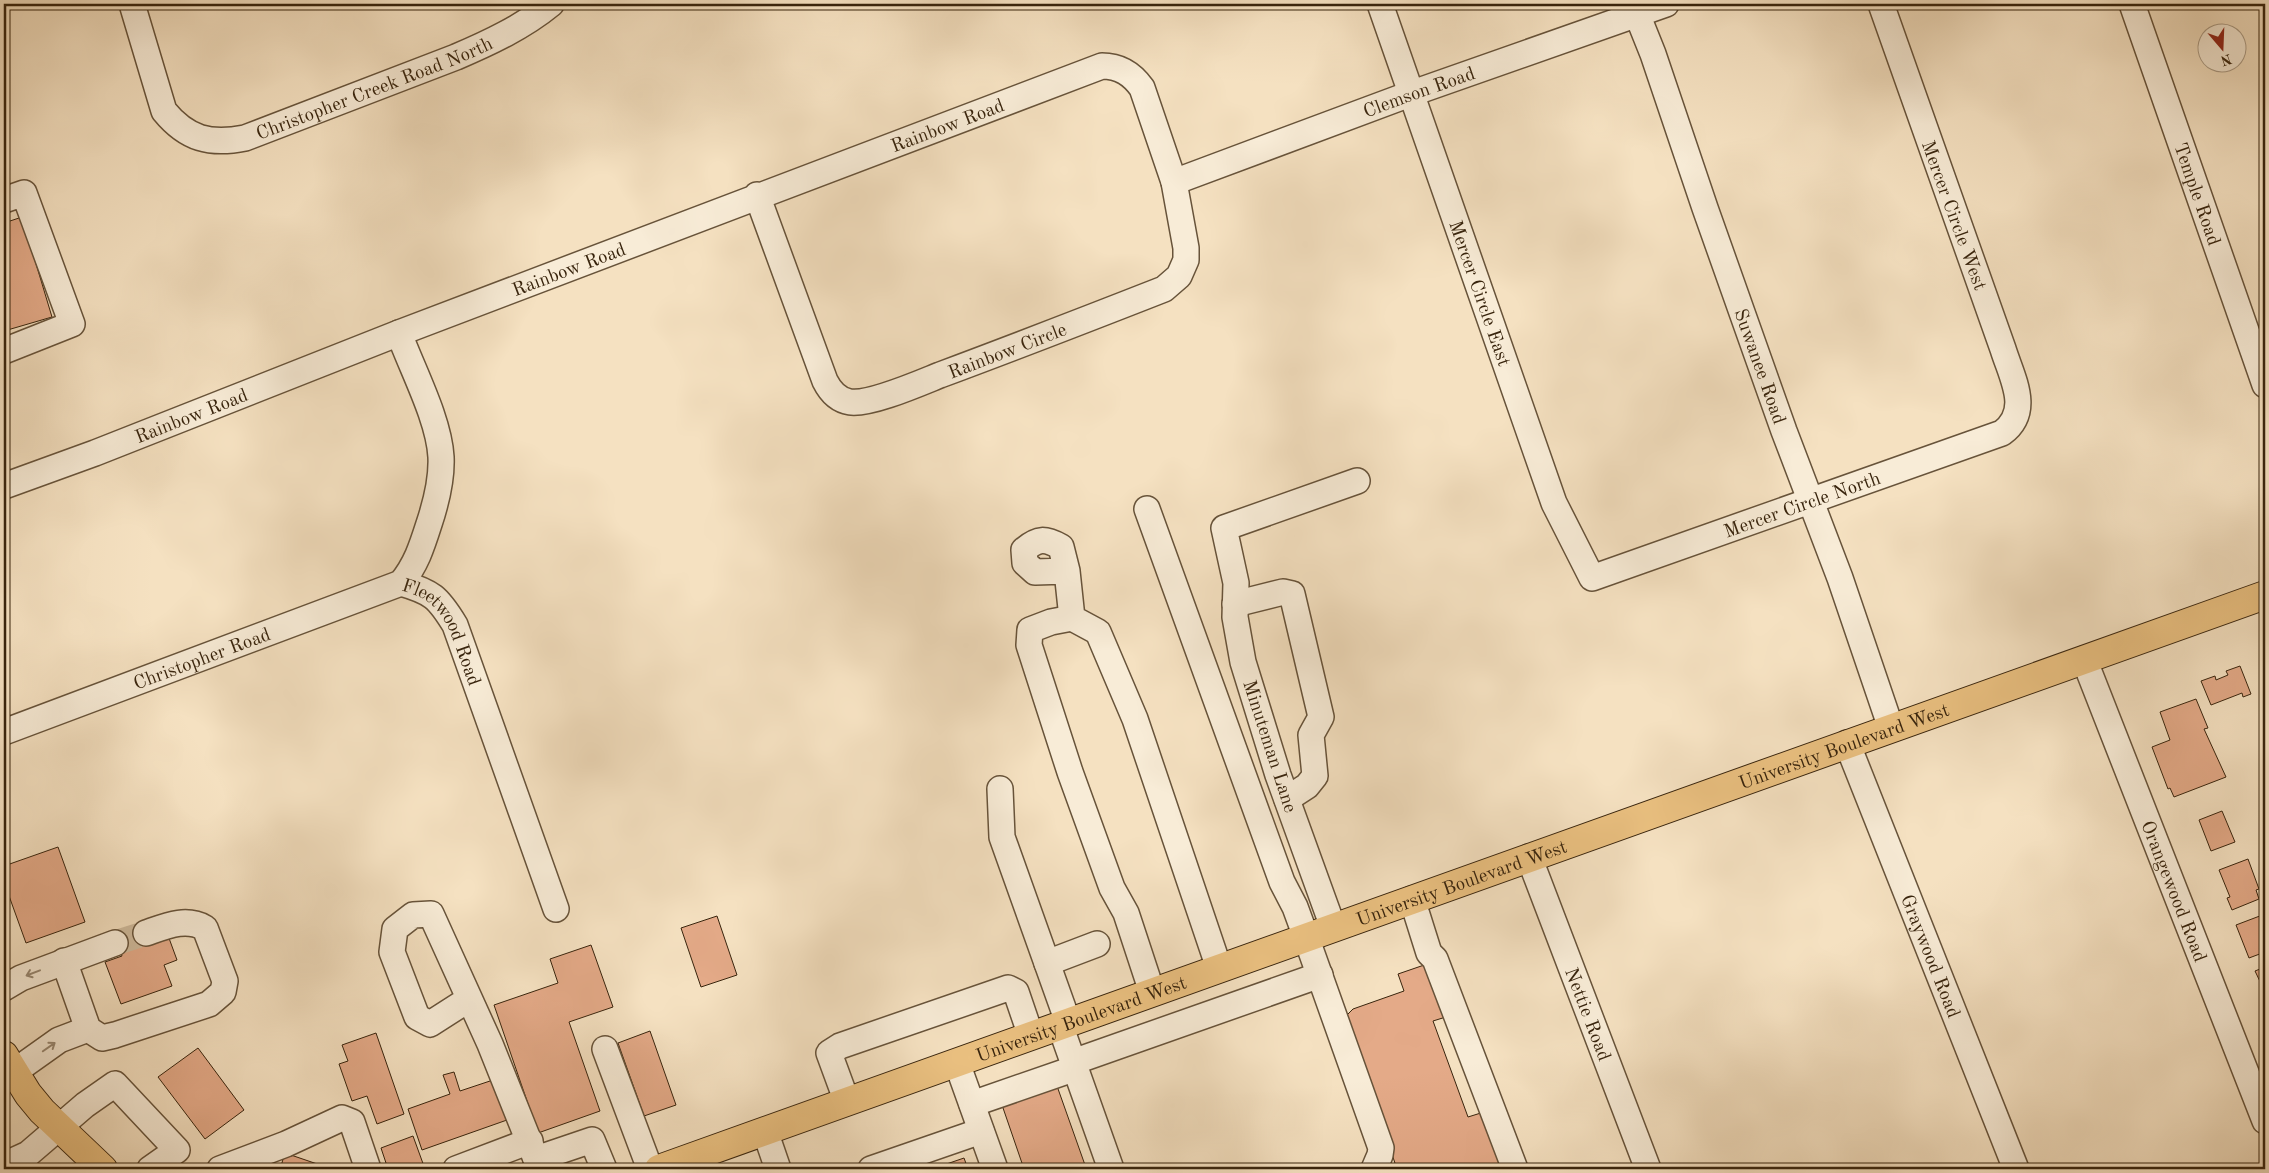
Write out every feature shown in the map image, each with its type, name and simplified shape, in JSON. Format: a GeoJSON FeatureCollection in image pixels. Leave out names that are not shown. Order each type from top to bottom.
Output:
{"type":"FeatureCollection","features":[{"type":"Feature","properties":{"kind":"main road","name":"University Boulevard West"},"geometry":{"type":"LineString","coordinates":[[659,1169],[2265,595]]}},
{"type":"Feature","properties":{"kind":"main road"},"geometry":{"type":"LineString","coordinates":[[9,1064],[28,1094],[58,1128],[103,1169]]}},
{"type":"Feature","properties":{"kind":"street","name":"Christopher Creek Road North"},"geometry":{"type":"LineString","coordinates":[[132,4],[164,111],[175,124],[189,133],[205,140],[223,142],[245,138],[481,46],[518,26],[551,4]]}},
{"type":"Feature","properties":{"kind":"street","name":"Mercer Circle East"},"geometry":{"type":"LineString","coordinates":[[1380,4],[1410,94],[1472,262],[1554,503],[1592,578]]}},
{"type":"Feature","properties":{"kind":"street","name":"Clemson Road"},"geometry":{"type":"LineString","coordinates":[[1174,182],[1635,9],[1666,4]]}},
{"type":"Feature","properties":{"kind":"street","name":"Mercer Circle West"},"geometry":{"type":"LineString","coordinates":[[1881,4],[2003,349],[2020,405],[2011,426]]}},
{"type":"Feature","properties":{"kind":"street","name":"Temple Road"},"geometry":{"type":"LineString","coordinates":[[2132,4],[2265,385]]}},
{"type":"Feature","properties":{"kind":"street","name":"Suwanee Road"},"geometry":{"type":"LineString","coordinates":[[1635,9],[1810,501],[1840,578],[1891,728]]}},
{"type":"Feature","properties":{"kind":"street","name":"Rainbow Road"},"geometry":{"type":"LineString","coordinates":[[4,486],[95,453],[757,195],[1102,66],[1112,66],[1134,76]]}},
{"type":"Feature","properties":{"kind":"street","name":"Rainbow Circle"},"geometry":{"type":"LineString","coordinates":[[757,195],[824,381],[829,390],[838,397],[850,402],[868,401],[1164,289],[1178,276],[1186,260],[1186,248],[1174,182],[1142,88],[1134,76]]}},
{"type":"Feature","properties":{"kind":"street"},"geometry":{"type":"LineString","coordinates":[[4,200],[24,193],[72,324],[4,351]]}},
{"type":"Feature","properties":{"kind":"street","name":"Fleetwood Road"},"geometry":{"type":"LineString","coordinates":[[399,333],[434,424],[441,456],[440,479],[427,529],[419,554],[411,570],[401,583],[427,591],[443,606],[455,624],[556,909]]}},
{"type":"Feature","properties":{"kind":"street","name":"Mercer Circle North"},"geometry":{"type":"LineString","coordinates":[[1592,578],[2002,433],[2011,426]]}},
{"type":"Feature","properties":{"kind":"street","name":"Minuteman Lane"},"geometry":{"type":"LineString","coordinates":[[1333,928],[1287,799],[1243,662],[1235,604],[1236,583],[1224,528],[1357,481]]}},
{"type":"Feature","properties":{"kind":"street"},"geometry":{"type":"LineString","coordinates":[[1147,509],[1282,882],[1295,907],[1320,975],[1381,1148],[1374,1169]]}},
{"type":"Feature","properties":{"kind":"street"},"geometry":{"type":"LineString","coordinates":[[1067,571],[1072,618]]}},
{"type":"Feature","properties":{"kind":"street","name":"Christopher Road"},"geometry":{"type":"LineString","coordinates":[[4,732],[401,583]]}},
{"type":"Feature","properties":{"kind":"street"},"geometry":{"type":"LineString","coordinates":[[1235,604],[1283,592],[1292,594],[1321,717],[1311,735],[1316,776],[1307,786],[1287,799]]}},
{"type":"Feature","properties":{"kind":"street"},"geometry":{"type":"LineString","coordinates":[[1152,992],[1126,913],[1112,888],[1070,772],[1029,645],[1030,630],[1051,622],[1072,618],[1098,632],[1135,719],[1218,968]]}},
{"type":"Feature","properties":{"kind":"street","name":"Orangewood Road"},"geometry":{"type":"LineString","coordinates":[[2084,659],[2265,1121]]}},
{"type":"Feature","properties":{"kind":"street","name":"Graywood Road"},"geometry":{"type":"LineString","coordinates":[[1847,743],[2016,1169]]}},
{"type":"Feature","properties":{"kind":"street"},"geometry":{"type":"LineString","coordinates":[[1000,790],[1002,837],[1047,963],[1074,1065],[1111,1169]]}},
{"type":"Feature","properties":{"kind":"street","name":"Nettie Road"},"geometry":{"type":"LineString","coordinates":[[1529,857],[1648,1169]]}},
{"type":"Feature","properties":{"kind":"street"},"geometry":{"type":"LineString","coordinates":[[1412,899],[1429,953],[1435,958],[1516,1169]]}},
{"type":"Feature","properties":{"kind":"street"},"geometry":{"type":"LineString","coordinates":[[64,961],[88,1029],[102,1038],[208,1004],[223,992],[225,982],[205,928],[194,923],[180,923],[146,933]]}},
{"type":"Feature","properties":{"kind":"street"},"geometry":{"type":"LineString","coordinates":[[4,988],[21,978],[115,943]]}},
{"type":"Feature","properties":{"kind":"street"},"geometry":{"type":"LineString","coordinates":[[1047,963],[1097,944]]}},
{"type":"Feature","properties":{"kind":"street"},"geometry":{"type":"LineString","coordinates":[[972,1104],[1320,975]]}},
{"type":"Feature","properties":{"kind":"street"},"geometry":{"type":"LineString","coordinates":[[847,1102],[829,1053],[840,1046],[1008,988],[1016,992],[1032,1036]]}},
{"type":"Feature","properties":{"kind":"street"},"geometry":{"type":"LineString","coordinates":[[469,999],[535,1157]]}},
{"type":"Feature","properties":{"kind":"street"},"geometry":{"type":"LineString","coordinates":[[9,1064],[59,1040],[88,1029]]}},
{"type":"Feature","properties":{"kind":"street"},"geometry":{"type":"LineString","coordinates":[[605,1049],[650,1169]]}},
{"type":"Feature","properties":{"kind":"street"},"geometry":{"type":"LineString","coordinates":[[956,1062],[995,1169]]}},
{"type":"Feature","properties":{"kind":"street"},"geometry":{"type":"LineString","coordinates":[[4,1166],[28,1154],[58,1128],[116,1084],[177,1150],[150,1169]]}},
{"type":"Feature","properties":{"kind":"street"},"geometry":{"type":"LineString","coordinates":[[230,1168],[342,1118],[352,1122],[368,1169]]}},
{"type":"Feature","properties":{"kind":"street"},"geometry":{"type":"LineString","coordinates":[[765,1131],[778,1169]]}},
{"type":"Feature","properties":{"kind":"street"},"geometry":{"type":"LineString","coordinates":[[872,1169],[981,1131]]}},
{"type":"Feature","properties":{"kind":"street"},"geometry":{"type":"LineString","coordinates":[[456,1169],[504,1160],[535,1157],[592,1140],[604,1169]]}},
{"type":"Feature","properties":{"kind":"building"},"geometry":{"type":"Polygon","coordinates":[[[22,217],[52,317],[4,331],[4,223],[22,217]]]}},
{"type":"Feature","properties":{"kind":"building"},"geometry":{"type":"Polygon","coordinates":[[[2240,666],[2251,694],[2243,697],[2242,693],[2211,705],[2201,681],[2215,676],[2216,680],[2228,675],[2226,671],[2240,666]]]}},
{"type":"Feature","properties":{"kind":"building"},"geometry":{"type":"Polygon","coordinates":[[[2196,699],[2208,728],[2204,729],[2226,777],[2174,797],[2170,788],[2168,789],[2152,747],[2170,740],[2160,712],[2196,699]]]}},
{"type":"Feature","properties":{"kind":"building"},"geometry":{"type":"Polygon","coordinates":[[[2222,811],[2235,842],[2211,851],[2199,820],[2222,811]]]}},
{"type":"Feature","properties":{"kind":"building"},"geometry":{"type":"Polygon","coordinates":[[[58,847],[85,922],[26,943],[4,882],[4,866],[58,847]]]}},
{"type":"Feature","properties":{"kind":"building"},"geometry":{"type":"Polygon","coordinates":[[[2248,859],[2259,889],[2256,890],[2259,899],[2232,910],[2227,898],[2230,897],[2219,870],[2248,859]]]}},
{"type":"Feature","properties":{"kind":"building"},"geometry":{"type":"Polygon","coordinates":[[[2265,914],[2265,952],[2249,958],[2236,925],[2265,914]]]}},
{"type":"Feature","properties":{"kind":"building"},"geometry":{"type":"Polygon","coordinates":[[[717,916],[737,975],[701,987],[681,928],[717,916]]]}},
{"type":"Feature","properties":{"kind":"building"},"geometry":{"type":"Polygon","coordinates":[[[166,930],[177,960],[164,965],[172,986],[121,1004],[105,962],[122,956],[119,947],[166,930]]]}},
{"type":"Feature","properties":{"kind":"building"},"geometry":{"type":"Polygon","coordinates":[[[591,945],[613,1007],[569,1022],[600,1111],[538,1133],[494,1005],[558,983],[550,959],[591,945]]]}},
{"type":"Feature","properties":{"kind":"building"},"geometry":{"type":"Polygon","coordinates":[[[1430,963],[1449,1016],[1433,1021],[1468,1117],[1484,1112],[1504,1169],[1397,1169],[1347,1023],[1347,1015],[1353,1009],[1404,991],[1398,974],[1430,963]]]}},
{"type":"Feature","properties":{"kind":"building"},"geometry":{"type":"Polygon","coordinates":[[[2265,967],[2265,992],[2255,971],[2265,967]]]}},
{"type":"Feature","properties":{"kind":"building"},"geometry":{"type":"Polygon","coordinates":[[[650,1031],[676,1105],[644,1116],[618,1043],[650,1031]]]}},
{"type":"Feature","properties":{"kind":"building"},"geometry":{"type":"Polygon","coordinates":[[[376,1033],[404,1114],[377,1124],[367,1096],[352,1101],[339,1064],[348,1061],[342,1045],[376,1033]]]}},
{"type":"Feature","properties":{"kind":"building"},"geometry":{"type":"Polygon","coordinates":[[[198,1048],[244,1110],[205,1139],[158,1077],[198,1048]]]}},
{"type":"Feature","properties":{"kind":"building"},"geometry":{"type":"Polygon","coordinates":[[[454,1072],[460,1091],[493,1080],[507,1120],[422,1150],[408,1109],[450,1094],[443,1075],[454,1072]]]}},
{"type":"Feature","properties":{"kind":"building"},"geometry":{"type":"Polygon","coordinates":[[[1057,1086],[1085,1165],[1072,1169],[1024,1169],[1002,1105],[1057,1086]]]}},
{"type":"Feature","properties":{"kind":"building"},"geometry":{"type":"Polygon","coordinates":[[[413,1136],[425,1169],[388,1169],[381,1148],[413,1136]]]}},
{"type":"Feature","properties":{"kind":"building"},"geometry":{"type":"Polygon","coordinates":[[[285,1153],[329,1168],[329,1169],[280,1169],[285,1153]]]}},
{"type":"Feature","properties":{"kind":"building"},"geometry":{"type":"Polygon","coordinates":[[[964,1158],[968,1169],[932,1169],[964,1158]]]}},
{"type":"Feature","properties":{"kind":"tunnel"},"geometry":{"type":"LineString","coordinates":[[115,943],[146,933]]}}]}
